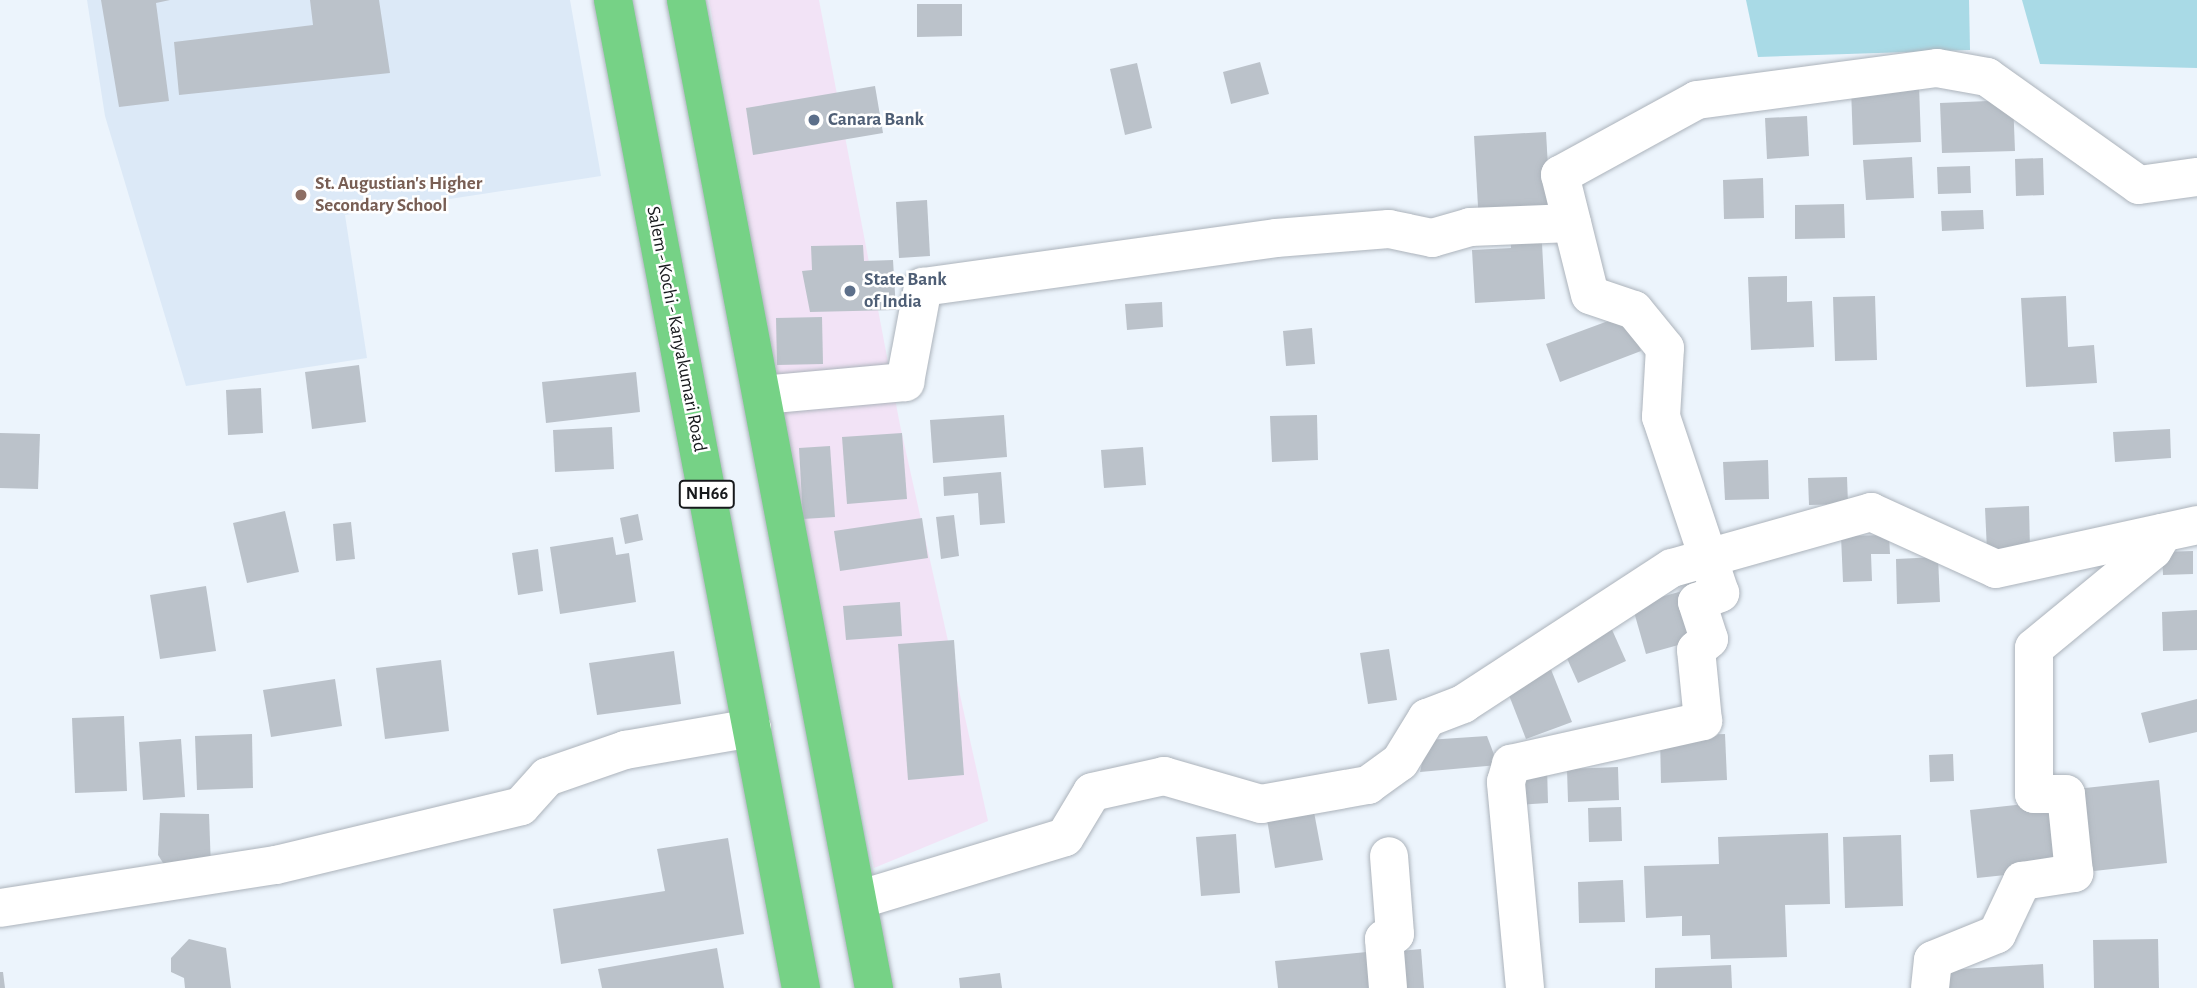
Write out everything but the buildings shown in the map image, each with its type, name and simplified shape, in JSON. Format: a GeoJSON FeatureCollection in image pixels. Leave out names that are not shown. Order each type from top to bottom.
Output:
{"type":"FeatureCollection","features":[{"type":"Feature","properties":{"kind":"highway","name":"Salem - Kochi - Kanyakumari Road"},"geometry":{"type":"LineString","coordinates":[[613,0],[801,988]]}},
{"type":"Feature","properties":{"kind":"highway"},"geometry":{"type":"LineString","coordinates":[[686,0],[874,988]]}},
{"type":"Feature","properties":{"kind":"street"},"geometry":{"type":"LineString","coordinates":[[1525,988],[1506,782],[1511,764],[1703,721],[1696,650],[1709,639],[1697,602],[1720,593],[1712,557],[1661,417],[1665,348],[1634,310],[1590,295],[1560,175],[1697,100],[1937,68],[1987,77],[2139,185],[2197,177]]}},
{"type":"Feature","properties":{"kind":"street"},"geometry":{"type":"LineString","coordinates":[[762,395],[905,382],[923,287],[1276,238],[1389,229],[1432,238],[1470,227],[1572,223]]}},
{"type":"Feature","properties":{"kind":"street"},"geometry":{"type":"LineString","coordinates":[[858,900],[1065,837],[1092,792],[1104,789],[1164,776],[1261,804],[1368,785],[1400,762],[1427,718],[1463,704],[1672,568],[1871,512],[1996,569],[2180,529]]}},
{"type":"Feature","properties":{"kind":"street"},"geometry":{"type":"LineString","coordinates":[[1930,988],[1933,960],[1997,934],[2022,881],[2074,873],[2066,793],[2034,793],[2034,648],[2180,529]]}},
{"type":"Feature","properties":{"kind":"street"},"geometry":{"type":"LineString","coordinates":[[0,908],[290,862],[521,806],[547,778],[625,750],[752,728]]}},
{"type":"Feature","properties":{"kind":"street"},"geometry":{"type":"LineString","coordinates":[[1388,988],[1384,939],[1395,934],[1389,856]]}},
{"type":"Feature","properties":{"kind":"shaded area","name":"St. Augustian's Higher Secondary School"},"geometry":{"type":"Polygon","coordinates":[[[87,0],[570,0],[601,176],[345,215],[367,358],[186,386],[105,116],[87,0]]]}},
{"type":"Feature","properties":{"kind":"shaded area"},"geometry":{"type":"Polygon","coordinates":[[[709,0],[819,0],[900,425],[988,821],[874,868],[780,406],[709,0]]]}},
{"type":"Feature","properties":{"kind":"water"},"geometry":{"type":"Polygon","coordinates":[[[1746,0],[1969,0],[1970,50],[1758,57],[1746,0]]]}},
{"type":"Feature","properties":{"kind":"water"},"geometry":{"type":"Polygon","coordinates":[[[2022,0],[2197,0],[2197,68],[2040,64],[2022,0]]]}},
{"type":"Feature","properties":{"kind":"place","name":"Canara Bank"},"geometry":{"type":"Point","coordinates":[814,120]}},
{"type":"Feature","properties":{"kind":"place","name":"St. Augustian's Higher Secondary School"},"geometry":{"type":"Point","coordinates":[301,195]}},
{"type":"Feature","properties":{"kind":"place","name":"State Bank of India"},"geometry":{"type":"Point","coordinates":[850,291]}}]}
